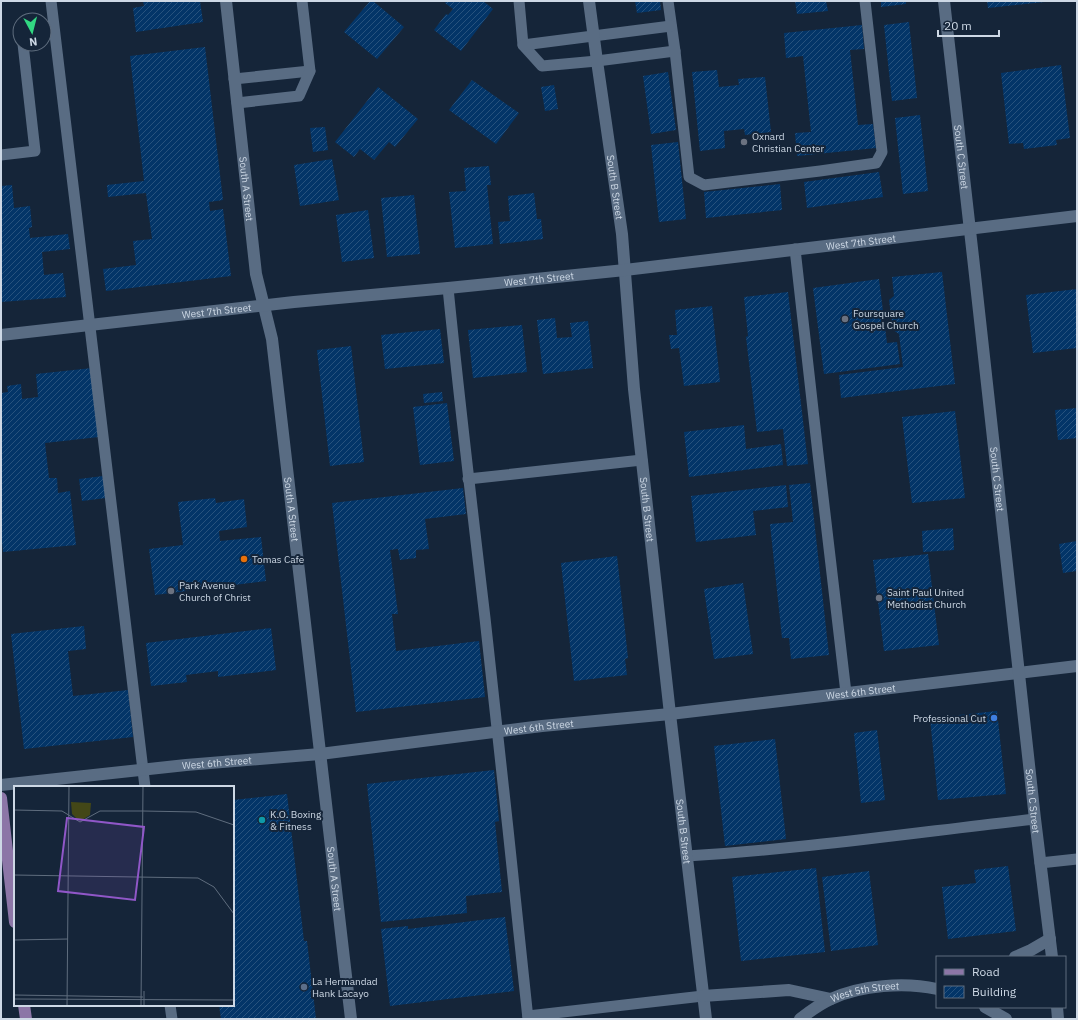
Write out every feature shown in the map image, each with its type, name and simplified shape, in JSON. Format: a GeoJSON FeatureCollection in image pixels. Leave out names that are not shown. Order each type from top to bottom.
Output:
{"type":"FeatureCollection","features":[{"type":"Feature","properties":{"kind":"main road"},"geometry":{"type":"LineString","coordinates":[[1,798],[14,913]]}},
{"type":"Feature","properties":{"kind":"main road"},"geometry":{"type":"LineString","coordinates":[[24,1006],[26,1019]]}},
{"type":"Feature","properties":{"kind":"street","name":"South A Street"},"geometry":{"type":"LineString","coordinates":[[226,1],[256,274],[272,339],[351,1019]]}},
{"type":"Feature","properties":{"kind":"street","name":"South B Street"},"geometry":{"type":"LineString","coordinates":[[589,1],[622,234],[634,389],[706,1019]]}},
{"type":"Feature","properties":{"kind":"street","name":"South C Street"},"geometry":{"type":"LineString","coordinates":[[944,1],[1035,819],[1052,956]]}},
{"type":"Feature","properties":{"kind":"street","name":"West 7th Street"},"geometry":{"type":"LineString","coordinates":[[1,335],[301,301],[625,270],[1077,216]]}},
{"type":"Feature","properties":{"kind":"street","name":"West 6th Street"},"geometry":{"type":"LineString","coordinates":[[1,785],[143,769],[320,754],[542,726],[670,714],[1077,666]]}},
{"type":"Feature","properties":{"kind":"street"},"geometry":{"type":"LineString","coordinates":[[1017,956],[1050,939]]}},
{"type":"Feature","properties":{"kind":"street","name":"West 5th Street"},"geometry":{"type":"LineString","coordinates":[[800,1019],[831,999],[848,993],[893,985],[936,988]]}},
{"type":"Feature","properties":{"kind":"street"},"geometry":{"type":"LineString","coordinates":[[703,996],[789,990],[831,999]]}},
{"type":"Feature","properties":{"kind":"street"},"geometry":{"type":"LineString","coordinates":[[987,1008],[1006,1019]]}},
{"type":"Feature","properties":{"kind":"street"},"geometry":{"type":"LineString","coordinates":[[1057,1008],[1058,1019]]}},
{"type":"Feature","properties":{"kind":"lane"},"geometry":{"type":"LineString","coordinates":[[51,1],[51,12]]}},
{"type":"Feature","properties":{"kind":"lane"},"geometry":{"type":"LineString","coordinates":[[237,103],[299,96],[310,71],[302,1]]}},
{"type":"Feature","properties":{"kind":"lane"},"geometry":{"type":"LineString","coordinates":[[518,1],[524,45],[542,66],[675,51]]}},
{"type":"Feature","properties":{"kind":"lane"},"geometry":{"type":"LineString","coordinates":[[668,1],[689,176],[704,185],[876,163],[882,152],[864,1]]}},
{"type":"Feature","properties":{"kind":"lane"},"geometry":{"type":"LineString","coordinates":[[524,45],[671,26]]}},
{"type":"Feature","properties":{"kind":"lane"},"geometry":{"type":"LineString","coordinates":[[52,51],[90,324],[145,786]]}},
{"type":"Feature","properties":{"kind":"lane"},"geometry":{"type":"LineString","coordinates":[[1,155],[35,151],[24,52]]}},
{"type":"Feature","properties":{"kind":"lane"},"geometry":{"type":"LineString","coordinates":[[234,79],[310,71]]}},
{"type":"Feature","properties":{"kind":"lane"},"geometry":{"type":"LineString","coordinates":[[795,249],[846,693]]}},
{"type":"Feature","properties":{"kind":"lane"},"geometry":{"type":"LineString","coordinates":[[448,288],[468,479],[498,732],[528,1018],[703,996]]}},
{"type":"Feature","properties":{"kind":"lane"},"geometry":{"type":"LineString","coordinates":[[468,479],[642,460]]}},
{"type":"Feature","properties":{"kind":"lane"},"geometry":{"type":"LineString","coordinates":[[687,856],[724,854],[1035,819]]}},
{"type":"Feature","properties":{"kind":"lane"},"geometry":{"type":"LineString","coordinates":[[1040,863],[1077,859]]}},
{"type":"Feature","properties":{"kind":"lane"},"geometry":{"type":"LineString","coordinates":[[170,1006],[172,1019]]}},
{"type":"Feature","properties":{"kind":"building"},"geometry":{"type":"Polygon","coordinates":[[[143,1],[200,1],[203,22],[136,32],[133,8],[144,6],[143,1]]]}},
{"type":"Feature","properties":{"kind":"building"},"geometry":{"type":"Polygon","coordinates":[[[370,1],[373,1],[404,27],[377,59],[344,32],[370,1]]]}},
{"type":"Feature","properties":{"kind":"building"},"geometry":{"type":"Polygon","coordinates":[[[447,1],[483,1],[493,9],[461,51],[434,30],[446,14],[448,15],[453,9],[445,3],[447,1]]]}},
{"type":"Feature","properties":{"kind":"building"},"geometry":{"type":"Polygon","coordinates":[[[635,1],[660,1],[661,10],[637,13],[635,1]]]}},
{"type":"Feature","properties":{"kind":"building"},"geometry":{"type":"Polygon","coordinates":[[[795,1],[826,1],[828,11],[797,14],[795,1]]]}},
{"type":"Feature","properties":{"kind":"building"},"geometry":{"type":"Polygon","coordinates":[[[881,1],[906,1],[906,4],[881,7],[881,1]]]}},
{"type":"Feature","properties":{"kind":"building"},"geometry":{"type":"Polygon","coordinates":[[[987,1],[1045,1],[1045,2],[988,8],[987,1]]]}},
{"type":"Feature","properties":{"kind":"building"},"geometry":{"type":"Polygon","coordinates":[[[909,22],[917,98],[892,101],[884,25],[909,22]]]}},
{"type":"Feature","properties":{"kind":"building"},"geometry":{"type":"Polygon","coordinates":[[[862,25],[864,49],[850,50],[858,125],[873,124],[876,148],[797,156],[795,133],[811,132],[803,56],[786,58],[784,33],[862,25]]]}},
{"type":"Feature","properties":{"kind":"building"},"geometry":{"type":"Polygon","coordinates":[[[205,47],[223,200],[209,202],[210,211],[223,209],[231,276],[106,291],[103,269],[136,265],[133,241],[152,239],[146,193],[108,197],[107,185],[144,181],[130,56],[205,47]]]}},
{"type":"Feature","properties":{"kind":"building"},"geometry":{"type":"Polygon","coordinates":[[[1061,65],[1070,138],[1056,140],[1057,145],[1024,149],[1023,143],[1009,144],[1001,73],[1061,65]]]}},
{"type":"Feature","properties":{"kind":"building"},"geometry":{"type":"Polygon","coordinates":[[[717,70],[719,87],[739,85],[738,79],[765,77],[771,132],[745,135],[744,129],[724,131],[725,148],[700,151],[692,72],[717,70]]]}},
{"type":"Feature","properties":{"kind":"building"},"geometry":{"type":"Polygon","coordinates":[[[668,72],[676,130],[651,134],[643,76],[668,72]]]}},
{"type":"Feature","properties":{"kind":"building"},"geometry":{"type":"Polygon","coordinates":[[[472,80],[519,113],[496,144],[449,110],[472,80]]]}},
{"type":"Feature","properties":{"kind":"building"},"geometry":{"type":"Polygon","coordinates":[[[554,85],[558,109],[545,111],[541,87],[554,85]]]}},
{"type":"Feature","properties":{"kind":"building"},"geometry":{"type":"Polygon","coordinates":[[[378,87],[418,119],[395,147],[389,142],[374,160],[360,149],[354,157],[335,142],[378,87]]]}},
{"type":"Feature","properties":{"kind":"building"},"geometry":{"type":"Polygon","coordinates":[[[920,115],[928,191],[903,194],[895,118],[920,115]]]}},
{"type":"Feature","properties":{"kind":"building"},"geometry":{"type":"Polygon","coordinates":[[[325,127],[328,150],[313,152],[310,128],[325,127]]]}},
{"type":"Feature","properties":{"kind":"building"},"geometry":{"type":"Polygon","coordinates":[[[678,142],[686,219],[659,222],[651,145],[678,142]]]}},
{"type":"Feature","properties":{"kind":"building"},"geometry":{"type":"Polygon","coordinates":[[[332,159],[339,200],[300,206],[294,165],[332,159]]]}},
{"type":"Feature","properties":{"kind":"building"},"geometry":{"type":"Polygon","coordinates":[[[489,166],[491,185],[487,185],[493,244],[455,248],[449,192],[466,191],[464,168],[489,166]]]}},
{"type":"Feature","properties":{"kind":"building"},"geometry":{"type":"Polygon","coordinates":[[[879,172],[883,197],[807,208],[804,182],[879,172]]]}},
{"type":"Feature","properties":{"kind":"building"},"geometry":{"type":"Polygon","coordinates":[[[780,184],[782,210],[706,218],[704,192],[780,184]]]}},
{"type":"Feature","properties":{"kind":"building"},"geometry":{"type":"Polygon","coordinates":[[[12,185],[14,208],[30,206],[32,227],[29,228],[30,238],[68,234],[70,249],[42,252],[44,275],[63,273],[66,297],[1,302],[1,186],[12,185]]]}},
{"type":"Feature","properties":{"kind":"building"},"geometry":{"type":"Polygon","coordinates":[[[534,193],[537,219],[541,219],[543,239],[500,244],[498,222],[510,221],[508,196],[534,193]]]}},
{"type":"Feature","properties":{"kind":"building"},"geometry":{"type":"Polygon","coordinates":[[[414,195],[420,254],[387,257],[381,198],[414,195]]]}},
{"type":"Feature","properties":{"kind":"building"},"geometry":{"type":"Polygon","coordinates":[[[368,210],[374,258],[342,262],[336,215],[368,210]]]}},
{"type":"Feature","properties":{"kind":"building"},"geometry":{"type":"Polygon","coordinates":[[[942,272],[955,384],[841,398],[839,375],[903,367],[899,334],[893,330],[889,300],[894,296],[892,277],[942,272]]]}},
{"type":"Feature","properties":{"kind":"building"},"geometry":{"type":"Polygon","coordinates":[[[879,279],[887,343],[897,342],[900,364],[824,374],[813,288],[879,279]]]}},
{"type":"Feature","properties":{"kind":"building"},"geometry":{"type":"Polygon","coordinates":[[[1077,289],[1077,348],[1033,353],[1026,295],[1077,289]]]}},
{"type":"Feature","properties":{"kind":"building"},"geometry":{"type":"Polygon","coordinates":[[[788,292],[808,464],[787,466],[783,429],[757,432],[746,337],[748,336],[744,297],[788,292]]]}},
{"type":"Feature","properties":{"kind":"building"},"geometry":{"type":"Polygon","coordinates":[[[712,306],[720,382],[684,386],[679,348],[671,349],[669,335],[677,335],[675,310],[712,306]]]}},
{"type":"Feature","properties":{"kind":"building"},"geometry":{"type":"Polygon","coordinates":[[[555,318],[557,338],[572,337],[570,323],[588,321],[593,368],[543,374],[537,320],[555,318]]]}},
{"type":"Feature","properties":{"kind":"building"},"geometry":{"type":"Polygon","coordinates":[[[522,325],[527,372],[473,378],[468,330],[522,325]]]}},
{"type":"Feature","properties":{"kind":"building"},"geometry":{"type":"Polygon","coordinates":[[[440,329],[444,363],[385,369],[381,335],[440,329]]]}},
{"type":"Feature","properties":{"kind":"building"},"geometry":{"type":"Polygon","coordinates":[[[351,346],[364,462],[330,466],[317,350],[351,346]]]}},
{"type":"Feature","properties":{"kind":"building"},"geometry":{"type":"Polygon","coordinates":[[[92,368],[99,437],[45,443],[49,478],[57,478],[58,493],[70,491],[76,545],[3,552],[1,533],[1,393],[8,392],[7,386],[21,384],[22,399],[38,397],[36,374],[92,368]]]}},
{"type":"Feature","properties":{"kind":"building"},"geometry":{"type":"Polygon","coordinates":[[[442,392],[443,401],[424,403],[423,394],[442,392]]]}},
{"type":"Feature","properties":{"kind":"building"},"geometry":{"type":"Polygon","coordinates":[[[447,403],[454,461],[420,465],[413,407],[447,403]]]}},
{"type":"Feature","properties":{"kind":"building"},"geometry":{"type":"Polygon","coordinates":[[[1077,408],[1077,438],[1058,440],[1055,410],[1077,408]]]}},
{"type":"Feature","properties":{"kind":"building"},"geometry":{"type":"Polygon","coordinates":[[[955,411],[965,498],[912,503],[902,417],[955,411]]]}},
{"type":"Feature","properties":{"kind":"building"},"geometry":{"type":"Polygon","coordinates":[[[744,425],[746,449],[781,444],[783,465],[689,477],[684,432],[744,425]]]}},
{"type":"Feature","properties":{"kind":"building"},"geometry":{"type":"Polygon","coordinates":[[[103,476],[106,498],[82,501],[79,479],[103,476]]]}},
{"type":"Feature","properties":{"kind":"building"},"geometry":{"type":"Polygon","coordinates":[[[810,483],[829,655],[791,659],[789,638],[782,638],[770,524],[793,522],[789,485],[810,483]]]}},
{"type":"Feature","properties":{"kind":"building"},"geometry":{"type":"Polygon","coordinates":[[[786,485],[788,507],[753,511],[756,535],[696,542],[691,496],[786,485]]]}},
{"type":"Feature","properties":{"kind":"building"},"geometry":{"type":"Polygon","coordinates":[[[463,488],[466,514],[425,519],[429,549],[416,550],[416,558],[400,560],[398,549],[390,550],[398,614],[392,614],[396,651],[479,641],[485,697],[356,712],[332,503],[463,488]]]}},
{"type":"Feature","properties":{"kind":"building"},"geometry":{"type":"Polygon","coordinates":[[[215,498],[216,503],[244,499],[247,527],[219,531],[220,541],[261,537],[266,581],[155,595],[149,549],[183,545],[178,502],[215,498]]]}},
{"type":"Feature","properties":{"kind":"building"},"geometry":{"type":"Polygon","coordinates":[[[953,528],[954,550],[923,552],[922,531],[953,528]]]}},
{"type":"Feature","properties":{"kind":"building"},"geometry":{"type":"Polygon","coordinates":[[[1077,541],[1077,571],[1063,573],[1059,544],[1077,541]]]}},
{"type":"Feature","properties":{"kind":"building"},"geometry":{"type":"Polygon","coordinates":[[[928,554],[939,645],[884,651],[873,560],[928,554]]]}},
{"type":"Feature","properties":{"kind":"building"},"geometry":{"type":"Polygon","coordinates":[[[617,556],[628,658],[625,659],[627,675],[574,681],[561,563],[617,556]]]}},
{"type":"Feature","properties":{"kind":"building"},"geometry":{"type":"Polygon","coordinates":[[[743,583],[753,654],[714,659],[704,589],[743,583]]]}},
{"type":"Feature","properties":{"kind":"building"},"geometry":{"type":"Polygon","coordinates":[[[84,626],[86,649],[68,651],[73,696],[128,690],[133,737],[24,749],[11,634],[84,626]]]}},
{"type":"Feature","properties":{"kind":"building"},"geometry":{"type":"Polygon","coordinates":[[[271,628],[276,670],[218,677],[218,671],[186,675],[187,682],[151,686],[146,643],[271,628]]]}},
{"type":"Feature","properties":{"kind":"building"},"geometry":{"type":"Polygon","coordinates":[[[997,711],[1006,794],[938,800],[930,718],[997,711]]]}},
{"type":"Feature","properties":{"kind":"building"},"geometry":{"type":"Polygon","coordinates":[[[877,730],[885,800],[861,803],[854,733],[877,730]]]}},
{"type":"Feature","properties":{"kind":"building"},"geometry":{"type":"Polygon","coordinates":[[[775,739],[786,839],[725,846],[714,746],[775,739]]]}},
{"type":"Feature","properties":{"kind":"building"},"geometry":{"type":"Polygon","coordinates":[[[494,770],[499,821],[495,822],[502,892],[466,896],[467,913],[381,922],[367,784],[494,770]]]}},
{"type":"Feature","properties":{"kind":"building"},"geometry":{"type":"Polygon","coordinates":[[[287,794],[304,941],[307,941],[316,1019],[221,1019],[219,1006],[234,1006],[234,800],[287,794]]]}},
{"type":"Feature","properties":{"kind":"building"},"geometry":{"type":"Polygon","coordinates":[[[1008,866],[1016,931],[948,939],[942,887],[976,883],[974,870],[1008,866]]]}},
{"type":"Feature","properties":{"kind":"building"},"geometry":{"type":"Polygon","coordinates":[[[816,868],[825,952],[741,961],[732,877],[816,868]]]}},
{"type":"Feature","properties":{"kind":"building"},"geometry":{"type":"Polygon","coordinates":[[[869,871],[878,945],[831,951],[822,877],[869,871]]]}},
{"type":"Feature","properties":{"kind":"building"},"geometry":{"type":"Polygon","coordinates":[[[505,917],[514,991],[390,1006],[381,929],[408,926],[408,929],[505,917]]]}},
{"type":"Feature","properties":{"kind":"place","name":"Oxnard Christian Center"},"geometry":{"type":"Point","coordinates":[744,142]}},
{"type":"Feature","properties":{"kind":"place","name":"Foursquare Gospel Church"},"geometry":{"type":"Point","coordinates":[845,319]}},
{"type":"Feature","properties":{"kind":"place","name":"Tomas Cafe"},"geometry":{"type":"Point","coordinates":[244,559]}},
{"type":"Feature","properties":{"kind":"place","name":"Park Avenue Church of Christ"},"geometry":{"type":"Point","coordinates":[171,591]}},
{"type":"Feature","properties":{"kind":"place","name":"Saint Paul United Methodist Church"},"geometry":{"type":"Point","coordinates":[879,598]}},
{"type":"Feature","properties":{"kind":"place","name":"Professional Cut"},"geometry":{"type":"Point","coordinates":[994,718]}},
{"type":"Feature","properties":{"kind":"place","name":"K.O. Boxing & Fitness"},"geometry":{"type":"Point","coordinates":[262,820]}},
{"type":"Feature","properties":{"kind":"place","name":"La Hermandad Hank Lacayo"},"geometry":{"type":"Point","coordinates":[304,987]}}]}
